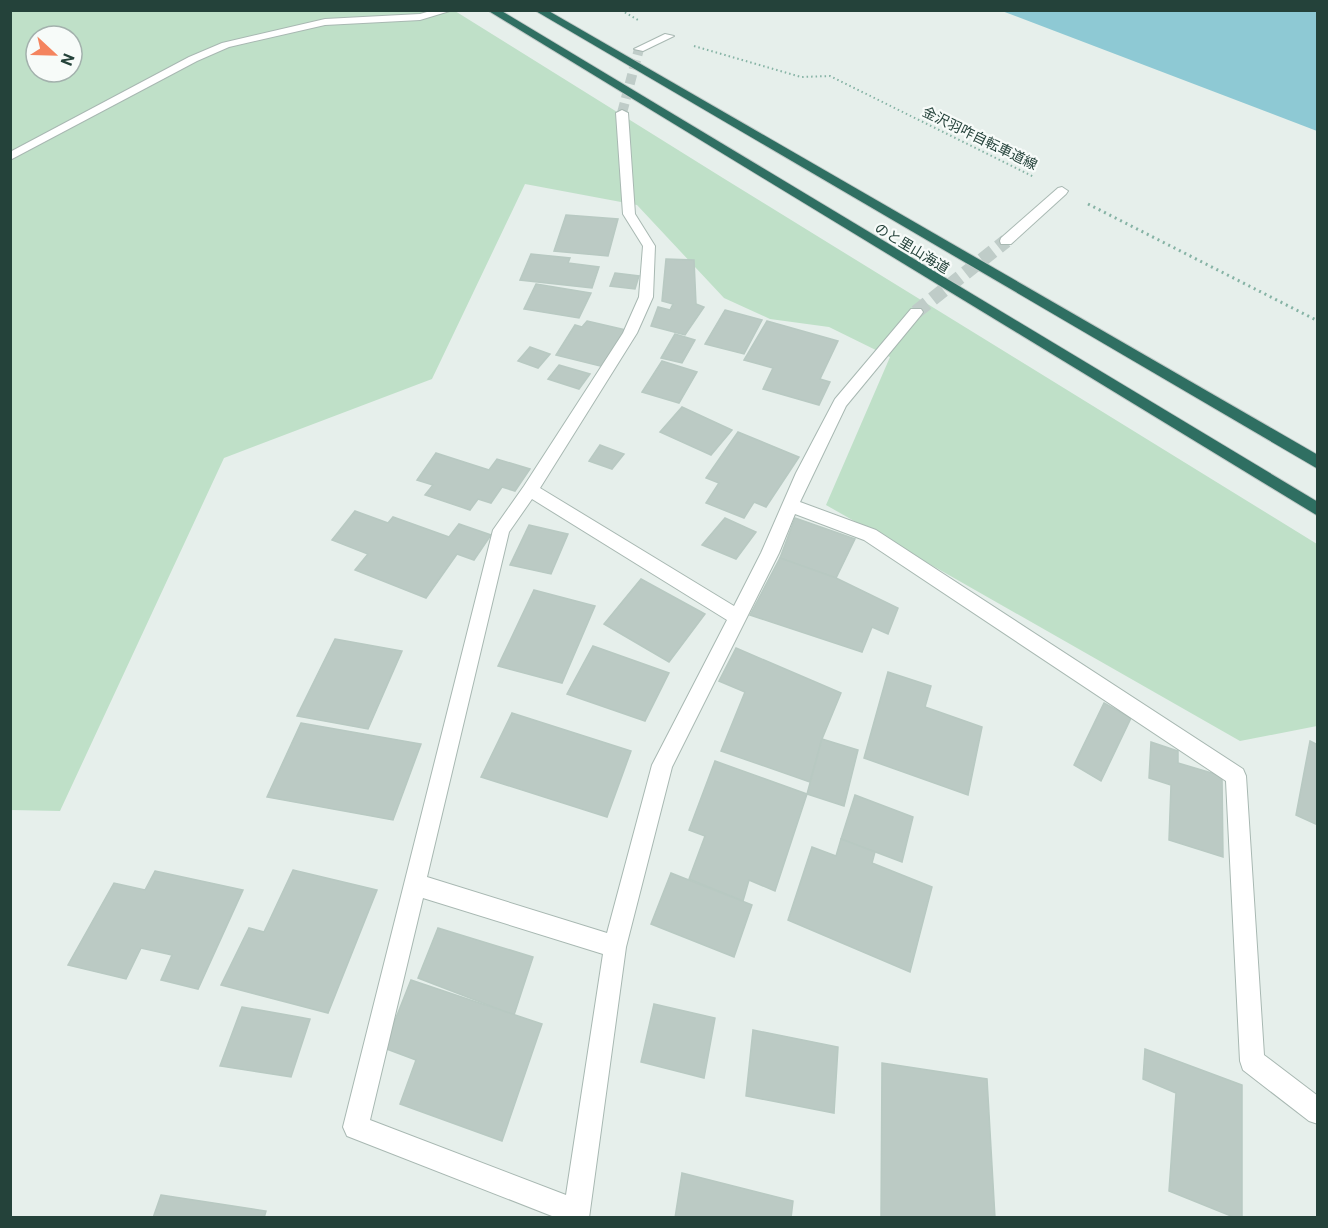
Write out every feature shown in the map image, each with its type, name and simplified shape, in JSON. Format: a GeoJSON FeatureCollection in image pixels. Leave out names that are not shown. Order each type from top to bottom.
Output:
{"type":"FeatureCollection","features":[{"type":"Feature","properties":{"kind":"highway","name":"のと里山海道"},"geometry":{"type":"LineString","coordinates":[[492,10],[1317,510]]}},
{"type":"Feature","properties":{"kind":"highway","name":"のと里山海道"},"geometry":{"type":"LineString","coordinates":[[539,10],[1317,462]]}},
{"type":"Feature","properties":{"kind":"street"},"geometry":{"type":"LineString","coordinates":[[10,157],[193,59],[226,45],[325,22],[420,17],[448,10]]}},
{"type":"Feature","properties":{"kind":"street"},"geometry":{"type":"LineString","coordinates":[[639,49],[669,36]]}},
{"type":"Feature","properties":{"kind":"street"},"geometry":{"type":"LineString","coordinates":[[622,113],[625,181],[630,214],[649,246],[646,297],[630,333],[530,490],[501,530],[356,1127],[577,1215],[615,947],[662,765],[770,554],[804,472],[840,404],[916,312]]}},
{"type":"Feature","properties":{"kind":"street"},"geometry":{"type":"LineString","coordinates":[[1006,241],[1062,191]]}},
{"type":"Feature","properties":{"kind":"street"},"geometry":{"type":"LineString","coordinates":[[530,490],[737,617]]}},
{"type":"Feature","properties":{"kind":"street"},"geometry":{"type":"LineString","coordinates":[[790,505],[870,535],[1236,776],[1252,1061],[1317,1112]]}},
{"type":"Feature","properties":{"kind":"street"},"geometry":{"type":"LineString","coordinates":[[414,884],[615,947]]}},
{"type":"Feature","properties":{"kind":"path","name":"金沢羽咋自転車道線"},"geometry":{"type":"LineString","coordinates":[[621,10],[669,36],[707,50],[801,77],[830,76],[1317,321]]}},
{"type":"Feature","properties":{"kind":"green space"},"geometry":{"type":"Polygon","coordinates":[[[11,11],[455,11],[1317,544],[1317,726],[1240,741],[826,505],[890,357],[829,327],[770,319],[724,298],[637,205],[525,184],[432,379],[224,458],[60,811],[11,810],[11,11]]]}},
{"type":"Feature","properties":{"kind":"water"},"geometry":{"type":"Polygon","coordinates":[[[1002,11],[1317,11],[1317,131],[1002,11]]]}},
{"type":"Feature","properties":{"kind":"building"},"geometry":{"type":"Polygon","coordinates":[[[566,215],[618,219],[608,256],[554,251],[566,215]]]}},
{"type":"Feature","properties":{"kind":"building"},"geometry":{"type":"Polygon","coordinates":[[[531,254],[570,258],[568,263],[599,267],[592,288],[520,280],[531,254]]]}},
{"type":"Feature","properties":{"kind":"building"},"geometry":{"type":"Polygon","coordinates":[[[666,259],[694,260],[696,304],[704,307],[685,335],[651,326],[658,307],[670,310],[673,304],[662,301],[666,259]]]}},
{"type":"Feature","properties":{"kind":"building"},"geometry":{"type":"Polygon","coordinates":[[[615,273],[639,276],[635,289],[610,286],[615,273]]]}},
{"type":"Feature","properties":{"kind":"building"},"geometry":{"type":"Polygon","coordinates":[[[536,284],[591,293],[579,318],[524,309],[536,284]]]}},
{"type":"Feature","properties":{"kind":"building"},"geometry":{"type":"Polygon","coordinates":[[[725,310],[762,320],[744,354],[705,344],[725,310]]]}},
{"type":"Feature","properties":{"kind":"building"},"geometry":{"type":"Polygon","coordinates":[[[587,321],[626,330],[604,367],[556,355],[575,325],[582,327],[587,321]]]}},
{"type":"Feature","properties":{"kind":"building"},"geometry":{"type":"Polygon","coordinates":[[[767,321],[838,341],[820,379],[830,382],[819,405],[763,389],[773,368],[744,360],[767,321]]]}},
{"type":"Feature","properties":{"kind":"building"},"geometry":{"type":"Polygon","coordinates":[[[675,334],[695,340],[682,363],[661,358],[675,334]]]}},
{"type":"Feature","properties":{"kind":"building"},"geometry":{"type":"Polygon","coordinates":[[[530,347],[550,354],[538,368],[518,361],[530,347]]]}},
{"type":"Feature","properties":{"kind":"building"},"geometry":{"type":"Polygon","coordinates":[[[662,361],[697,372],[679,403],[642,392],[662,361]]]}},
{"type":"Feature","properties":{"kind":"building"},"geometry":{"type":"Polygon","coordinates":[[[559,365],[590,374],[579,389],[548,379],[559,365]]]}},
{"type":"Feature","properties":{"kind":"building"},"geometry":{"type":"Polygon","coordinates":[[[682,407],[732,430],[711,455],[660,432],[682,407]]]}},
{"type":"Feature","properties":{"kind":"building"},"geometry":{"type":"Polygon","coordinates":[[[738,432],[799,457],[766,507],[754,502],[744,518],[706,503],[719,483],[706,478],[738,432]]]}},
{"type":"Feature","properties":{"kind":"building"},"geometry":{"type":"Polygon","coordinates":[[[600,445],[624,454],[612,469],[589,461],[600,445]]]}},
{"type":"Feature","properties":{"kind":"building"},"geometry":{"type":"Polygon","coordinates":[[[436,453],[489,470],[497,459],[530,469],[515,491],[502,487],[491,503],[478,499],[470,510],[425,495],[433,485],[417,480],[436,453]]]}},
{"type":"Feature","properties":{"kind":"building"},"geometry":{"type":"Polygon","coordinates":[[[355,511],[388,523],[393,517],[449,537],[459,524],[491,535],[474,560],[457,554],[426,598],[355,570],[368,554],[332,540],[355,511]]]}},
{"type":"Feature","properties":{"kind":"building"},"geometry":{"type":"Polygon","coordinates":[[[725,518],[756,532],[736,559],[702,545],[725,518]]]}},
{"type":"Feature","properties":{"kind":"building"},"geometry":{"type":"Polygon","coordinates":[[[795,518],[855,539],[836,578],[780,558],[795,518]]]}},
{"type":"Feature","properties":{"kind":"building"},"geometry":{"type":"Polygon","coordinates":[[[529,525],[568,534],[551,574],[510,565],[529,525]]]}},
{"type":"Feature","properties":{"kind":"building"},"geometry":{"type":"Polygon","coordinates":[[[780,558],[836,578],[898,608],[888,634],[872,627],[862,652],[750,615],[780,558]]]}},
{"type":"Feature","properties":{"kind":"building"},"geometry":{"type":"Polygon","coordinates":[[[641,579],[705,614],[669,662],[604,624],[641,579]]]}},
{"type":"Feature","properties":{"kind":"building"},"geometry":{"type":"Polygon","coordinates":[[[534,590],[595,606],[562,683],[498,666],[534,590]]]}},
{"type":"Feature","properties":{"kind":"building"},"geometry":{"type":"Polygon","coordinates":[[[335,639],[402,651],[368,729],[297,716],[335,639]]]}},
{"type":"Feature","properties":{"kind":"building"},"geometry":{"type":"Polygon","coordinates":[[[593,646],[669,673],[645,721],[567,694],[593,646]]]}},
{"type":"Feature","properties":{"kind":"building"},"geometry":{"type":"Polygon","coordinates":[[[736,648],[841,693],[822,739],[810,782],[721,751],[745,692],[719,681],[736,648]]]}},
{"type":"Feature","properties":{"kind":"building"},"geometry":{"type":"Polygon","coordinates":[[[888,672],[931,686],[925,707],[982,727],[968,795],[864,758],[888,672]]]}},
{"type":"Feature","properties":{"kind":"building"},"geometry":{"type":"Polygon","coordinates":[[[1104,703],[1131,718],[1101,781],[1074,765],[1104,703]]]}},
{"type":"Feature","properties":{"kind":"building"},"geometry":{"type":"Polygon","coordinates":[[[512,713],[631,751],[607,817],[481,777],[512,713]]]}},
{"type":"Feature","properties":{"kind":"building"},"geometry":{"type":"Polygon","coordinates":[[[301,723],[421,744],[393,820],[267,797],[301,723]]]}},
{"type":"Feature","properties":{"kind":"building"},"geometry":{"type":"Polygon","coordinates":[[[822,739],[858,750],[844,806],[807,794],[822,739]]]}},
{"type":"Feature","properties":{"kind":"building"},"geometry":{"type":"Polygon","coordinates":[[[1310,741],[1318,745],[1318,825],[1296,815],[1310,741]]]}},
{"type":"Feature","properties":{"kind":"building"},"geometry":{"type":"Polygon","coordinates":[[[1151,742],[1178,751],[1178,763],[1222,776],[1223,857],[1169,840],[1171,785],[1149,778],[1151,742]]]}},
{"type":"Feature","properties":{"kind":"building"},"geometry":{"type":"Polygon","coordinates":[[[715,761],[807,794],[775,891],[749,880],[743,901],[689,879],[705,836],[689,830],[715,761]]]}},
{"type":"Feature","properties":{"kind":"building"},"geometry":{"type":"Polygon","coordinates":[[[855,795],[913,817],[902,862],[841,839],[855,795]]]}},
{"type":"Feature","properties":{"kind":"building"},"geometry":{"type":"Polygon","coordinates":[[[841,839],[875,852],[872,863],[932,887],[910,972],[788,920],[812,847],[836,856],[841,839]]]}},
{"type":"Feature","properties":{"kind":"building"},"geometry":{"type":"Polygon","coordinates":[[[293,870],[377,890],[328,1013],[221,985],[249,928],[264,932],[293,870]]]}},
{"type":"Feature","properties":{"kind":"building"},"geometry":{"type":"Polygon","coordinates":[[[155,871],[243,890],[198,989],[161,980],[172,955],[141,948],[126,979],[68,965],[114,883],[145,890],[155,871]]]}},
{"type":"Feature","properties":{"kind":"building"},"geometry":{"type":"Polygon","coordinates":[[[671,873],[752,905],[734,957],[651,924],[671,873]]]}},
{"type":"Feature","properties":{"kind":"building"},"geometry":{"type":"Polygon","coordinates":[[[438,928],[533,957],[514,1015],[418,978],[438,928]]]}},
{"type":"Feature","properties":{"kind":"building"},"geometry":{"type":"Polygon","coordinates":[[[411,980],[542,1024],[502,1141],[400,1104],[416,1060],[384,1048],[411,980]]]}},
{"type":"Feature","properties":{"kind":"building"},"geometry":{"type":"Polygon","coordinates":[[[654,1004],[715,1018],[704,1078],[641,1062],[654,1004]]]}},
{"type":"Feature","properties":{"kind":"building"},"geometry":{"type":"Polygon","coordinates":[[[242,1007],[310,1019],[291,1077],[220,1066],[242,1007]]]}},
{"type":"Feature","properties":{"kind":"building"},"geometry":{"type":"Polygon","coordinates":[[[753,1030],[838,1047],[834,1113],[746,1096],[753,1030]]]}},
{"type":"Feature","properties":{"kind":"building"},"geometry":{"type":"Polygon","coordinates":[[[1145,1049],[1242,1085],[1242,1218],[1236,1218],[1169,1191],[1176,1093],[1143,1079],[1145,1049]]]}},
{"type":"Feature","properties":{"kind":"building"},"geometry":{"type":"Polygon","coordinates":[[[882,1063],[987,1079],[995,1218],[881,1218],[882,1063]]]}},
{"type":"Feature","properties":{"kind":"building"},"geometry":{"type":"Polygon","coordinates":[[[682,1173],[793,1201],[791,1218],[675,1218],[682,1173]]]}},
{"type":"Feature","properties":{"kind":"building"},"geometry":{"type":"Polygon","coordinates":[[[161,1195],[266,1211],[264,1218],[153,1218],[161,1195]]]}},
{"type":"Feature","properties":{"kind":"tunnel"},"geometry":{"type":"LineString","coordinates":[[622,113],[639,49]]}},
{"type":"Feature","properties":{"kind":"tunnel"},"geometry":{"type":"LineString","coordinates":[[916,312],[1006,241]]}}]}
